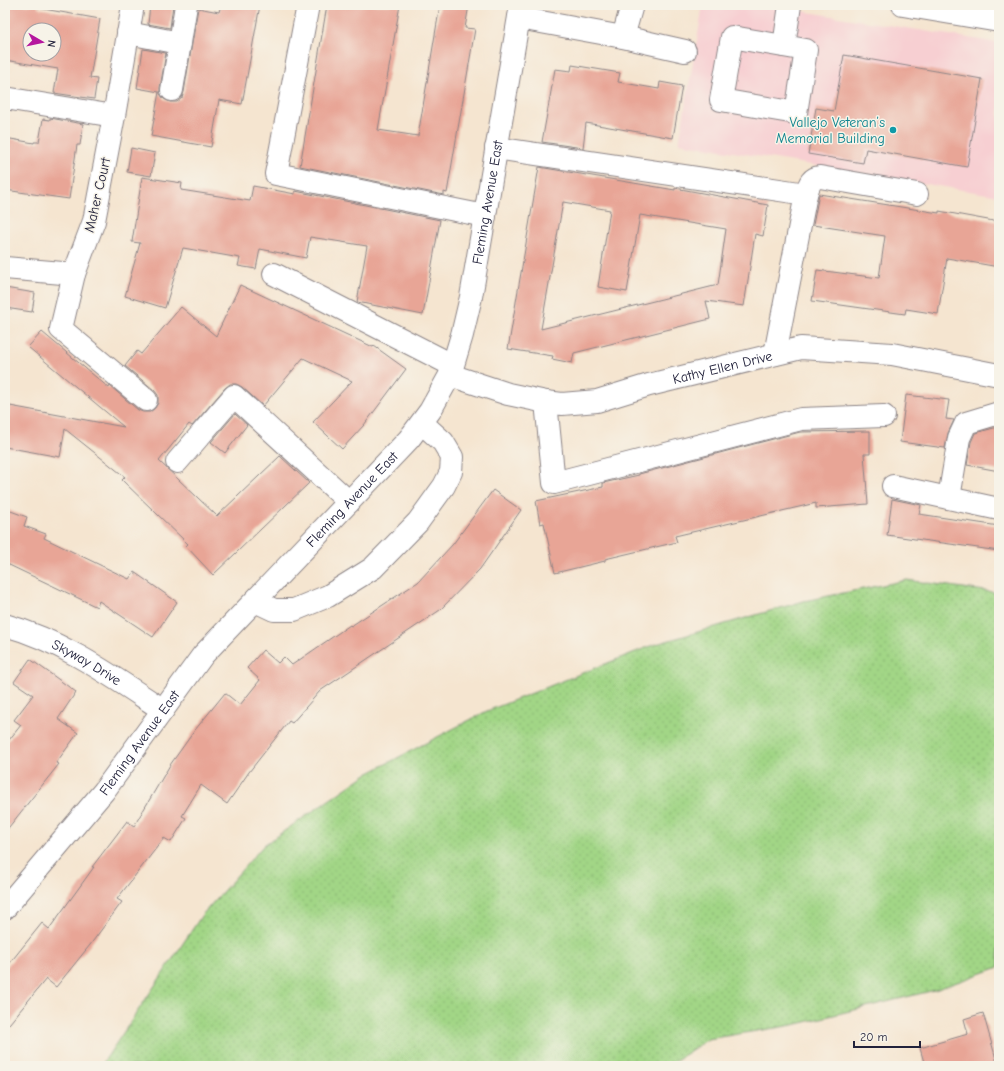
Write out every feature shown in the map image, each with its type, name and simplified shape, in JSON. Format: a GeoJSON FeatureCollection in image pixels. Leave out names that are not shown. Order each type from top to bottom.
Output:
{"type":"FeatureCollection","features":[{"type":"Feature","properties":{"kind":"street","name":"Maher Court"},"geometry":{"type":"LineString","coordinates":[[133,5],[94,221],[74,274],[61,330],[146,400]]}},
{"type":"Feature","properties":{"kind":"street"},"geometry":{"type":"LineString","coordinates":[[172,90],[186,5]]}},
{"type":"Feature","properties":{"kind":"street"},"geometry":{"type":"LineString","coordinates":[[308,5],[276,174],[485,216]]}},
{"type":"Feature","properties":{"kind":"street"},"geometry":{"type":"LineString","coordinates":[[623,37],[632,5]]}},
{"type":"Feature","properties":{"kind":"street"},"geometry":{"type":"LineString","coordinates":[[784,46],[790,5]]}},
{"type":"Feature","properties":{"kind":"street"},"geometry":{"type":"LineString","coordinates":[[904,5],[953,9],[999,21]]}},
{"type":"Feature","properties":{"kind":"street"},"geometry":{"type":"LineString","coordinates":[[520,12],[685,51]]}},
{"type":"Feature","properties":{"kind":"street","name":"Fleming Avenue East"},"geometry":{"type":"LineString","coordinates":[[5,908],[104,791],[204,655],[408,439],[430,411],[451,370],[472,297],[520,12]]}},
{"type":"Feature","properties":{"kind":"street"},"geometry":{"type":"LineString","coordinates":[[128,33],[180,43]]}},
{"type":"Feature","properties":{"kind":"street"},"geometry":{"type":"LineString","coordinates":[[732,37],[784,46],[806,50],[796,113],[721,100],[732,37]]}},
{"type":"Feature","properties":{"kind":"street"},"geometry":{"type":"LineString","coordinates":[[5,98],[114,116]]}},
{"type":"Feature","properties":{"kind":"street"},"geometry":{"type":"LineString","coordinates":[[496,148],[806,194]]}},
{"type":"Feature","properties":{"kind":"street"},"geometry":{"type":"LineString","coordinates":[[774,354],[806,194],[812,180],[820,177],[917,194]]}},
{"type":"Feature","properties":{"kind":"street"},"geometry":{"type":"LineString","coordinates":[[5,268],[74,274]]}},
{"type":"Feature","properties":{"kind":"street","name":"Kathy Ellen Drive"},"geometry":{"type":"LineString","coordinates":[[274,274],[451,370],[508,394],[546,402],[562,404],[597,401],[649,385],[801,348],[892,354],[999,375]]}},
{"type":"Feature","properties":{"kind":"street"},"geometry":{"type":"LineString","coordinates":[[177,462],[234,396],[349,502]]}},
{"type":"Feature","properties":{"kind":"street"},"geometry":{"type":"LineString","coordinates":[[546,402],[554,483],[801,420],[884,416]]}},
{"type":"Feature","properties":{"kind":"street"},"geometry":{"type":"LineString","coordinates":[[949,498],[958,438],[966,423],[999,413]]}},
{"type":"Feature","properties":{"kind":"street"},"geometry":{"type":"LineString","coordinates":[[255,601],[274,610],[294,610],[328,596],[372,568],[418,522],[444,486],[452,472],[452,457],[443,442],[422,423]]}},
{"type":"Feature","properties":{"kind":"street"},"geometry":{"type":"LineString","coordinates":[[893,486],[999,509]]}},
{"type":"Feature","properties":{"kind":"street","name":"Skyway Drive"},"geometry":{"type":"LineString","coordinates":[[5,624],[28,631],[92,663],[163,710]]}},
{"type":"Feature","properties":{"kind":"shaded area"},"geometry":{"type":"Polygon","coordinates":[[[703,5],[764,5],[999,43],[999,196],[679,143],[703,5]]]}},
{"type":"Feature","properties":{"kind":"green space"},"geometry":{"type":"Polygon","coordinates":[[[907,580],[999,593],[999,967],[935,990],[793,1025],[708,1039],[667,1066],[101,1066],[202,915],[264,845],[365,775],[487,711],[653,645],[804,601],[907,580]]]}},
{"type":"Feature","properties":{"kind":"building"},"geometry":{"type":"Polygon","coordinates":[[[5,5],[38,5],[38,8],[100,19],[90,78],[97,79],[94,99],[54,93],[58,69],[5,60],[5,5]]]}},
{"type":"Feature","properties":{"kind":"building"},"geometry":{"type":"Polygon","coordinates":[[[150,5],[173,5],[170,28],[148,24],[150,5]]]}},
{"type":"Feature","properties":{"kind":"building"},"geometry":{"type":"Polygon","coordinates":[[[221,5],[260,5],[242,104],[219,100],[211,147],[151,136],[159,92],[137,88],[143,49],[166,53],[160,94],[164,99],[170,102],[177,102],[182,98],[184,92],[198,8],[219,12],[221,5]]]}},
{"type":"Feature","properties":{"kind":"building"},"geometry":{"type":"Polygon","coordinates":[[[327,5],[400,5],[378,130],[418,136],[440,5],[469,5],[465,28],[475,29],[447,193],[444,192],[444,195],[300,166],[327,5]]]}},
{"type":"Feature","properties":{"kind":"building","name":"Vallejo Veteran’s Memorial Building"},"geometry":{"type":"Polygon","coordinates":[[[844,55],[982,79],[967,167],[866,149],[863,163],[808,154],[816,108],[834,111],[844,55]]]}},
{"type":"Feature","properties":{"kind":"building"},"geometry":{"type":"Polygon","coordinates":[[[572,65],[620,73],[618,82],[659,89],[660,82],[682,86],[673,138],[586,123],[583,148],[542,142],[555,69],[571,71],[572,65]]]}},
{"type":"Feature","properties":{"kind":"building"},"geometry":{"type":"Polygon","coordinates":[[[50,118],[83,124],[80,145],[77,145],[69,199],[5,190],[5,138],[34,143],[39,142],[43,119],[50,120],[50,118]]]}},
{"type":"Feature","properties":{"kind":"building"},"geometry":{"type":"Polygon","coordinates":[[[131,148],[155,153],[151,176],[127,172],[131,148]]]}},
{"type":"Feature","properties":{"kind":"building"},"geometry":{"type":"Polygon","coordinates":[[[539,167],[675,190],[675,188],[768,205],[763,236],[755,234],[744,306],[706,301],[710,319],[574,353],[572,363],[552,359],[553,356],[508,349],[539,167]],[[563,202],[541,329],[718,285],[726,229],[640,215],[627,292],[598,287],[610,210],[563,202]]]}},
{"type":"Feature","properties":{"kind":"building"},"geometry":{"type":"Polygon","coordinates":[[[142,177],[182,183],[181,190],[250,201],[253,186],[295,194],[295,191],[440,220],[423,315],[357,302],[367,246],[310,237],[306,258],[260,249],[256,269],[238,266],[240,258],[183,248],[165,308],[125,296],[140,243],[132,242],[142,177]]]}},
{"type":"Feature","properties":{"kind":"building"},"geometry":{"type":"Polygon","coordinates":[[[819,194],[939,213],[939,211],[999,222],[999,267],[947,258],[938,314],[906,309],[905,314],[812,301],[817,270],[879,278],[885,236],[813,225],[819,194]]]}},
{"type":"Feature","properties":{"kind":"building"},"geometry":{"type":"Polygon","coordinates":[[[240,285],[373,347],[374,346],[406,369],[364,425],[342,449],[313,422],[352,381],[303,358],[263,406],[242,387],[236,384],[230,384],[192,426],[189,424],[159,461],[217,516],[280,456],[309,483],[213,575],[186,546],[188,544],[122,480],[125,477],[65,429],[60,457],[5,447],[5,435],[10,406],[124,427],[28,347],[42,332],[109,388],[110,386],[138,410],[150,412],[158,403],[158,395],[125,366],[137,351],[141,354],[181,307],[216,336],[240,285]]]}},
{"type":"Feature","properties":{"kind":"building"},"geometry":{"type":"Polygon","coordinates":[[[5,288],[35,293],[32,312],[5,308],[5,288]]]}},
{"type":"Feature","properties":{"kind":"building"},"geometry":{"type":"Polygon","coordinates":[[[906,395],[949,400],[946,419],[954,420],[948,433],[945,448],[900,442],[906,395]]]}},
{"type":"Feature","properties":{"kind":"building"},"geometry":{"type":"Polygon","coordinates":[[[235,414],[247,425],[225,453],[211,442],[235,414]]]}},
{"type":"Feature","properties":{"kind":"building"},"geometry":{"type":"Polygon","coordinates":[[[999,428],[999,471],[967,465],[971,442],[975,433],[999,428]]]}},
{"type":"Feature","properties":{"kind":"building"},"geometry":{"type":"Polygon","coordinates":[[[870,431],[870,454],[864,454],[868,504],[816,508],[816,503],[675,536],[677,542],[605,559],[605,561],[555,573],[544,523],[540,524],[536,501],[603,487],[603,483],[639,475],[800,432],[870,431]]]}},
{"type":"Feature","properties":{"kind":"building"},"geometry":{"type":"Polygon","coordinates":[[[493,490],[521,510],[480,569],[440,610],[320,691],[292,723],[289,721],[249,772],[227,804],[201,785],[182,816],[186,818],[171,842],[164,838],[117,899],[122,902],[90,945],[56,987],[46,979],[5,1029],[5,969],[42,923],[49,929],[94,867],[92,867],[127,821],[134,826],[170,765],[195,730],[225,693],[240,705],[260,680],[247,668],[263,650],[278,663],[284,657],[292,665],[350,625],[351,626],[418,582],[453,544],[493,490]]]}},
{"type":"Feature","properties":{"kind":"building"},"geometry":{"type":"Polygon","coordinates":[[[892,499],[921,505],[919,514],[999,526],[999,551],[887,535],[892,499]]]}},
{"type":"Feature","properties":{"kind":"building"},"geometry":{"type":"Polygon","coordinates":[[[8,510],[27,517],[24,526],[46,534],[44,538],[129,579],[134,572],[177,602],[153,637],[99,601],[97,607],[5,563],[5,521],[8,510]]]}},
{"type":"Feature","properties":{"kind":"building"},"geometry":{"type":"Polygon","coordinates":[[[30,659],[76,692],[58,719],[78,733],[56,763],[59,764],[5,832],[5,745],[21,725],[14,720],[33,695],[14,682],[30,659]]]}},
{"type":"Feature","properties":{"kind":"building"},"geometry":{"type":"Polygon","coordinates":[[[983,1013],[998,1066],[925,1066],[920,1048],[968,1034],[964,1019],[983,1013]]]}},
{"type":"Feature","properties":{"kind":"place","name":"Vallejo Veteran’s Memorial Building"},"geometry":{"type":"Point","coordinates":[893,130]}}]}
